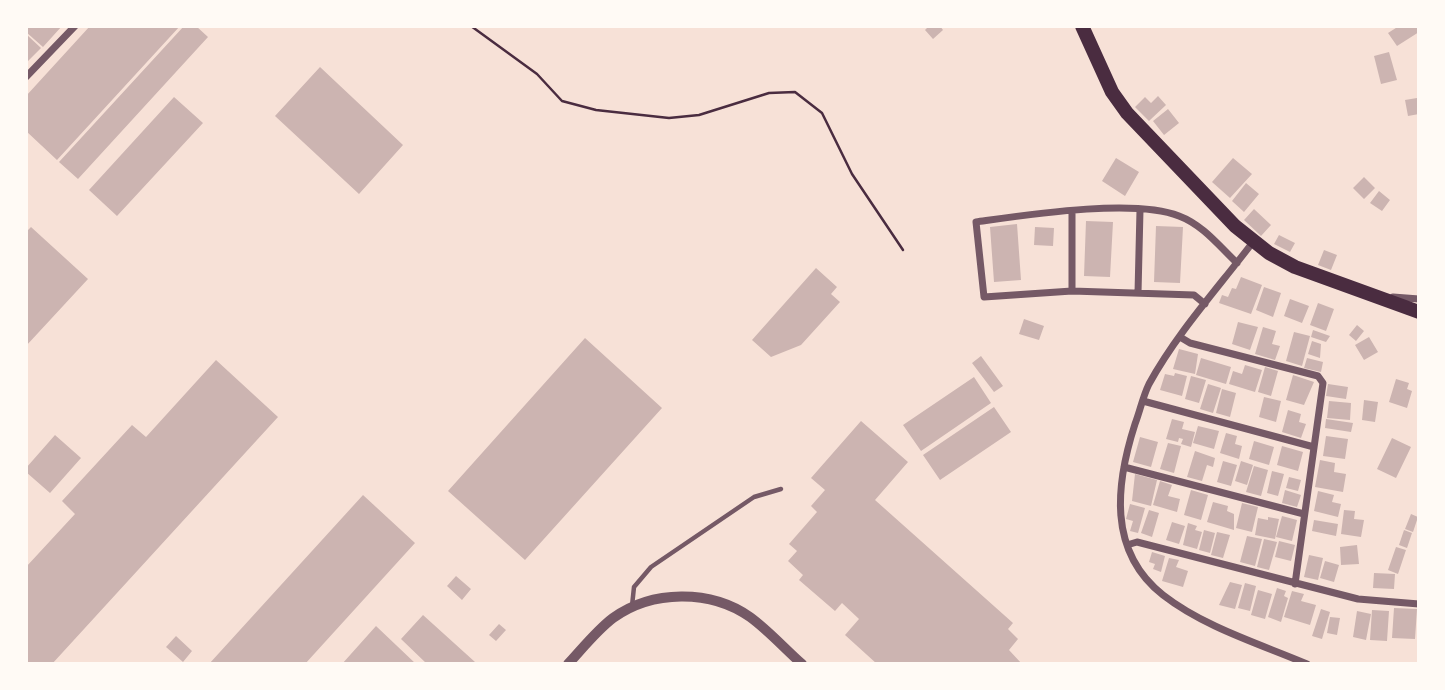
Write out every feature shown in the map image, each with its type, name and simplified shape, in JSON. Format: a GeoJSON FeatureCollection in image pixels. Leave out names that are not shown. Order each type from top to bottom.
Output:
{"type":"FeatureCollection","features":[{"type":"Feature","properties":{"kind":"highway"},"geometry":{"type":"LineString","coordinates":[[1082,26],[1112,92],[1127,113],[1253,242],[1295,267],[1419,312]]}},
{"type":"Feature","properties":{"kind":"street"},"geometry":{"type":"LineString","coordinates":[[26,77],[75,26]]}},
{"type":"Feature","properties":{"kind":"street"},"geometry":{"type":"LineString","coordinates":[[1205,304],[1194,295],[1072,291],[984,298],[976,222],[1072,211],[1140,210],[1178,215],[1201,227],[1237,263]]}},
{"type":"Feature","properties":{"kind":"street"},"geometry":{"type":"LineString","coordinates":[[1138,293],[1140,210]]}},
{"type":"Feature","properties":{"kind":"street"},"geometry":{"type":"LineString","coordinates":[[1072,211],[1072,291]]}},
{"type":"Feature","properties":{"kind":"street"},"geometry":{"type":"LineString","coordinates":[[1253,242],[1205,304],[1148,386],[1124,467],[1118,503],[1127,545],[1141,569],[1162,594],[1211,623],[1307,664]]}},
{"type":"Feature","properties":{"kind":"street"},"geometry":{"type":"LineString","coordinates":[[1378,296],[1419,299]]}},
{"type":"Feature","properties":{"kind":"street"},"geometry":{"type":"LineString","coordinates":[[1181,337],[1190,343],[1318,376],[1322,383],[1294,584]]}},
{"type":"Feature","properties":{"kind":"street"},"geometry":{"type":"LineString","coordinates":[[1143,401],[1314,447]]}},
{"type":"Feature","properties":{"kind":"street"},"geometry":{"type":"LineString","coordinates":[[1124,467],[1304,514]]}},
{"type":"Feature","properties":{"kind":"street"},"geometry":{"type":"LineString","coordinates":[[1127,545],[1137,542],[1358,599],[1419,604]]}},
{"type":"Feature","properties":{"kind":"street"},"geometry":{"type":"LineString","coordinates":[[568,664],[611,619],[632,606],[657,598],[693,597],[728,605],[750,617],[802,664]]}},
{"type":"Feature","properties":{"kind":"lane"},"geometry":{"type":"LineString","coordinates":[[632,606],[634,587],[652,567],[754,497],[781,489]]}},
{"type":"Feature","properties":{"kind":"path"},"geometry":{"type":"LineString","coordinates":[[471,26],[537,74],[562,102],[596,110],[668,118],[699,115],[769,93],[795,92],[822,113],[852,174],[903,250]]}},
{"type":"Feature","properties":{"kind":"building"},"geometry":{"type":"Polygon","coordinates":[[[26,26],[62,26],[43,47],[26,32],[26,26]]]}},
{"type":"Feature","properties":{"kind":"building"},"geometry":{"type":"Polygon","coordinates":[[[90,26],[180,26],[57,160],[26,131],[26,96],[90,26]]]}},
{"type":"Feature","properties":{"kind":"building"},"geometry":{"type":"Polygon","coordinates":[[[184,26],[196,26],[208,37],[78,179],[59,162],[184,26]]]}},
{"type":"Feature","properties":{"kind":"building"},"geometry":{"type":"Polygon","coordinates":[[[929,26],[940,26],[943,30],[933,39],[925,30],[929,26]]]}},
{"type":"Feature","properties":{"kind":"building"},"geometry":{"type":"Polygon","coordinates":[[[1399,26],[1419,26],[1419,32],[1397,46],[1388,33],[1399,26]]]}},
{"type":"Feature","properties":{"kind":"building"},"geometry":{"type":"Polygon","coordinates":[[[26,34],[41,48],[26,63],[26,34]]]}},
{"type":"Feature","properties":{"kind":"building"},"geometry":{"type":"Polygon","coordinates":[[[1389,52],[1397,80],[1381,84],[1374,56],[1389,52]]]}},
{"type":"Feature","properties":{"kind":"building"},"geometry":{"type":"Polygon","coordinates":[[[320,67],[403,145],[359,194],[275,116],[320,67]]]}},
{"type":"Feature","properties":{"kind":"building"},"geometry":{"type":"Polygon","coordinates":[[[1158,96],[1166,105],[1149,121],[1135,107],[1145,97],[1151,103],[1158,96]]]}},
{"type":"Feature","properties":{"kind":"building"},"geometry":{"type":"Polygon","coordinates":[[[174,97],[203,123],[117,216],[89,190],[174,97]]]}},
{"type":"Feature","properties":{"kind":"building"},"geometry":{"type":"Polygon","coordinates":[[[1417,98],[1419,114],[1408,116],[1405,100],[1417,98]]]}},
{"type":"Feature","properties":{"kind":"building"},"geometry":{"type":"Polygon","coordinates":[[[1168,109],[1179,123],[1164,135],[1153,121],[1168,109]]]}},
{"type":"Feature","properties":{"kind":"building"},"geometry":{"type":"Polygon","coordinates":[[[1116,158],[1139,172],[1125,196],[1102,181],[1116,158]]]}},
{"type":"Feature","properties":{"kind":"building"},"geometry":{"type":"Polygon","coordinates":[[[1233,158],[1252,174],[1230,198],[1212,182],[1233,158]]]}},
{"type":"Feature","properties":{"kind":"building"},"geometry":{"type":"Polygon","coordinates":[[[1364,177],[1375,188],[1364,199],[1353,188],[1364,177]]]}},
{"type":"Feature","properties":{"kind":"building"},"geometry":{"type":"Polygon","coordinates":[[[1246,183],[1259,194],[1244,212],[1232,201],[1246,183]]]}},
{"type":"Feature","properties":{"kind":"building"},"geometry":{"type":"Polygon","coordinates":[[[1379,191],[1390,200],[1382,211],[1370,203],[1379,191]]]}},
{"type":"Feature","properties":{"kind":"building"},"geometry":{"type":"Polygon","coordinates":[[[1254,209],[1271,225],[1261,236],[1244,220],[1254,209]]]}},
{"type":"Feature","properties":{"kind":"building"},"geometry":{"type":"Polygon","coordinates":[[[1086,221],[1113,222],[1110,277],[1084,276],[1086,221]]]}},
{"type":"Feature","properties":{"kind":"building"},"geometry":{"type":"Polygon","coordinates":[[[1017,224],[1021,280],[994,282],[990,227],[1017,224]]]}},
{"type":"Feature","properties":{"kind":"building"},"geometry":{"type":"Polygon","coordinates":[[[1156,226],[1183,227],[1180,283],[1154,282],[1156,226]]]}},
{"type":"Feature","properties":{"kind":"building"},"geometry":{"type":"Polygon","coordinates":[[[31,227],[88,279],[26,346],[26,232],[31,227]]]}},
{"type":"Feature","properties":{"kind":"building"},"geometry":{"type":"Polygon","coordinates":[[[1035,227],[1054,228],[1053,246],[1034,245],[1035,227]]]}},
{"type":"Feature","properties":{"kind":"building"},"geometry":{"type":"Polygon","coordinates":[[[1279,235],[1295,243],[1290,252],[1274,244],[1279,235]]]}},
{"type":"Feature","properties":{"kind":"building"},"geometry":{"type":"Polygon","coordinates":[[[1324,250],[1337,255],[1331,270],[1318,265],[1324,250]]]}},
{"type":"Feature","properties":{"kind":"building"},"geometry":{"type":"Polygon","coordinates":[[[816,268],[837,287],[831,294],[840,302],[801,345],[771,357],[752,340],[816,268]]]}},
{"type":"Feature","properties":{"kind":"building"},"geometry":{"type":"Polygon","coordinates":[[[1241,277],[1262,285],[1251,314],[1219,303],[1222,295],[1228,297],[1232,288],[1236,289],[1241,277]]]}},
{"type":"Feature","properties":{"kind":"building"},"geometry":{"type":"Polygon","coordinates":[[[1264,287],[1281,293],[1273,317],[1256,310],[1264,287]]]}},
{"type":"Feature","properties":{"kind":"building"},"geometry":{"type":"Polygon","coordinates":[[[1290,299],[1309,306],[1302,323],[1284,316],[1290,299]]]}},
{"type":"Feature","properties":{"kind":"building"},"geometry":{"type":"Polygon","coordinates":[[[1318,303],[1334,309],[1326,331],[1310,325],[1318,303]]]}},
{"type":"Feature","properties":{"kind":"building"},"geometry":{"type":"Polygon","coordinates":[[[1024,319],[1044,326],[1039,340],[1019,334],[1024,319]]]}},
{"type":"Feature","properties":{"kind":"building"},"geometry":{"type":"Polygon","coordinates":[[[1238,322],[1258,327],[1250,350],[1232,344],[1238,322]]]}},
{"type":"Feature","properties":{"kind":"building"},"geometry":{"type":"Polygon","coordinates":[[[1357,325],[1364,331],[1356,341],[1349,335],[1357,325]]]}},
{"type":"Feature","properties":{"kind":"building"},"geometry":{"type":"Polygon","coordinates":[[[1263,327],[1276,331],[1272,344],[1280,346],[1275,360],[1255,354],[1263,327]]]}},
{"type":"Feature","properties":{"kind":"building"},"geometry":{"type":"Polygon","coordinates":[[[1313,330],[1330,336],[1326,342],[1311,337],[1313,330]]]}},
{"type":"Feature","properties":{"kind":"building"},"geometry":{"type":"Polygon","coordinates":[[[1294,332],[1310,336],[1302,366],[1286,361],[1294,332]]]}},
{"type":"Feature","properties":{"kind":"building"},"geometry":{"type":"Polygon","coordinates":[[[1369,337],[1378,352],[1364,360],[1355,345],[1369,337]]]}},
{"type":"Feature","properties":{"kind":"building"},"geometry":{"type":"Polygon","coordinates":[[[585,338],[662,408],[525,560],[448,491],[585,338]]]}},
{"type":"Feature","properties":{"kind":"building"},"geometry":{"type":"Polygon","coordinates":[[[1312,341],[1321,344],[1320,358],[1308,354],[1312,341]]]}},
{"type":"Feature","properties":{"kind":"building"},"geometry":{"type":"Polygon","coordinates":[[[1179,349],[1198,354],[1195,374],[1173,369],[1179,349]]]}},
{"type":"Feature","properties":{"kind":"building"},"geometry":{"type":"Polygon","coordinates":[[[981,356],[1003,386],[994,392],[972,363],[981,356]]]}},
{"type":"Feature","properties":{"kind":"building"},"geometry":{"type":"Polygon","coordinates":[[[1201,358],[1231,367],[1226,384],[1196,375],[1201,358]]]}},
{"type":"Feature","properties":{"kind":"building"},"geometry":{"type":"Polygon","coordinates":[[[1307,358],[1323,362],[1321,372],[1304,368],[1307,358]]]}},
{"type":"Feature","properties":{"kind":"building"},"geometry":{"type":"Polygon","coordinates":[[[216,360],[278,417],[52,664],[26,664],[26,567],[75,514],[62,501],[132,425],[146,437],[216,360]]]}},
{"type":"Feature","properties":{"kind":"building"},"geometry":{"type":"Polygon","coordinates":[[[1245,365],[1262,370],[1255,392],[1229,384],[1233,371],[1242,374],[1245,365]]]}},
{"type":"Feature","properties":{"kind":"building"},"geometry":{"type":"Polygon","coordinates":[[[1265,367],[1278,371],[1271,396],[1258,392],[1265,367]]]}},
{"type":"Feature","properties":{"kind":"building"},"geometry":{"type":"Polygon","coordinates":[[[1175,373],[1187,376],[1182,396],[1160,390],[1165,374],[1174,376],[1175,373]]]}},
{"type":"Feature","properties":{"kind":"building"},"geometry":{"type":"Polygon","coordinates":[[[1293,375],[1314,382],[1304,405],[1286,400],[1293,375]]]}},
{"type":"Feature","properties":{"kind":"building"},"geometry":{"type":"Polygon","coordinates":[[[1191,376],[1206,380],[1199,403],[1185,399],[1191,376]]]}},
{"type":"Feature","properties":{"kind":"building"},"geometry":{"type":"Polygon","coordinates":[[[974,377],[991,403],[921,451],[903,425],[974,377]]]}},
{"type":"Feature","properties":{"kind":"building"},"geometry":{"type":"Polygon","coordinates":[[[1396,379],[1409,383],[1407,389],[1412,391],[1407,408],[1389,402],[1396,379]]]}},
{"type":"Feature","properties":{"kind":"building"},"geometry":{"type":"Polygon","coordinates":[[[1208,384],[1221,388],[1213,413],[1200,409],[1208,384]]]}},
{"type":"Feature","properties":{"kind":"building"},"geometry":{"type":"Polygon","coordinates":[[[1328,384],[1348,387],[1346,399],[1326,396],[1328,384]]]}},
{"type":"Feature","properties":{"kind":"building"},"geometry":{"type":"Polygon","coordinates":[[[1222,389],[1236,393],[1230,417],[1216,413],[1222,389]]]}},
{"type":"Feature","properties":{"kind":"building"},"geometry":{"type":"Polygon","coordinates":[[[1264,397],[1281,401],[1276,422],[1259,417],[1264,397]]]}},
{"type":"Feature","properties":{"kind":"building"},"geometry":{"type":"Polygon","coordinates":[[[1364,400],[1378,402],[1375,422],[1362,420],[1364,400]]]}},
{"type":"Feature","properties":{"kind":"building"},"geometry":{"type":"Polygon","coordinates":[[[1329,401],[1351,403],[1350,420],[1327,418],[1329,401]]]}},
{"type":"Feature","properties":{"kind":"building"},"geometry":{"type":"Polygon","coordinates":[[[994,407],[1011,432],[940,480],[923,455],[994,407]]]}},
{"type":"Feature","properties":{"kind":"building"},"geometry":{"type":"Polygon","coordinates":[[[1288,410],[1301,414],[1299,422],[1306,424],[1301,438],[1282,432],[1288,410]]]}},
{"type":"Feature","properties":{"kind":"building"},"geometry":{"type":"Polygon","coordinates":[[[1172,419],[1184,422],[1182,429],[1195,432],[1191,447],[1181,444],[1183,439],[1179,438],[1178,442],[1166,439],[1172,419]]]}},
{"type":"Feature","properties":{"kind":"building"},"geometry":{"type":"Polygon","coordinates":[[[1326,419],[1353,423],[1351,432],[1325,428],[1326,419]]]}},
{"type":"Feature","properties":{"kind":"building"},"geometry":{"type":"Polygon","coordinates":[[[861,421],[908,462],[875,500],[1013,623],[1008,629],[1018,639],[1009,650],[1022,664],[877,664],[845,635],[859,619],[842,603],[835,611],[799,580],[803,575],[788,561],[797,551],[789,544],[817,512],[811,506],[825,490],[811,478],[861,421]]]}},
{"type":"Feature","properties":{"kind":"building"},"geometry":{"type":"Polygon","coordinates":[[[1198,426],[1219,431],[1214,449],[1193,443],[1198,426]]]}},
{"type":"Feature","properties":{"kind":"building"},"geometry":{"type":"Polygon","coordinates":[[[1226,433],[1237,436],[1235,444],[1242,446],[1239,459],[1220,453],[1226,433]]]}},
{"type":"Feature","properties":{"kind":"building"},"geometry":{"type":"Polygon","coordinates":[[[55,435],[81,458],[50,493],[26,472],[26,468],[55,435]]]}},
{"type":"Feature","properties":{"kind":"building"},"geometry":{"type":"Polygon","coordinates":[[[1326,436],[1348,439],[1345,459],[1323,456],[1326,436]]]}},
{"type":"Feature","properties":{"kind":"building"},"geometry":{"type":"Polygon","coordinates":[[[1140,437],[1158,442],[1151,467],[1133,462],[1140,437]]]}},
{"type":"Feature","properties":{"kind":"building"},"geometry":{"type":"Polygon","coordinates":[[[1392,438],[1411,447],[1396,478],[1377,469],[1392,438]]]}},
{"type":"Feature","properties":{"kind":"building"},"geometry":{"type":"Polygon","coordinates":[[[1254,441],[1274,447],[1269,465],[1249,459],[1254,441]]]}},
{"type":"Feature","properties":{"kind":"building"},"geometry":{"type":"Polygon","coordinates":[[[1168,443],[1181,446],[1174,473],[1160,469],[1168,443]]]}},
{"type":"Feature","properties":{"kind":"building"},"geometry":{"type":"Polygon","coordinates":[[[1282,446],[1303,452],[1298,471],[1277,465],[1282,446]]]}},
{"type":"Feature","properties":{"kind":"building"},"geometry":{"type":"Polygon","coordinates":[[[1195,451],[1215,458],[1213,467],[1207,465],[1202,481],[1187,477],[1195,451]]]}},
{"type":"Feature","properties":{"kind":"building"},"geometry":{"type":"Polygon","coordinates":[[[1320,460],[1335,463],[1334,472],[1346,474],[1343,492],[1315,487],[1320,460]]]}},
{"type":"Feature","properties":{"kind":"building"},"geometry":{"type":"Polygon","coordinates":[[[1223,461],[1237,465],[1231,486],[1217,482],[1223,461]]]}},
{"type":"Feature","properties":{"kind":"building"},"geometry":{"type":"Polygon","coordinates":[[[1241,461],[1253,465],[1247,485],[1235,481],[1241,461]]]}},
{"type":"Feature","properties":{"kind":"building"},"geometry":{"type":"Polygon","coordinates":[[[1254,466],[1268,470],[1261,496],[1246,492],[1254,466]]]}},
{"type":"Feature","properties":{"kind":"building"},"geometry":{"type":"Polygon","coordinates":[[[1272,471],[1284,474],[1278,496],[1267,493],[1272,471]]]}},
{"type":"Feature","properties":{"kind":"building"},"geometry":{"type":"Polygon","coordinates":[[[1135,474],[1157,480],[1151,506],[1132,501],[1135,474]]]}},
{"type":"Feature","properties":{"kind":"building"},"geometry":{"type":"Polygon","coordinates":[[[1289,477],[1301,480],[1298,491],[1286,488],[1289,477]]]}},
{"type":"Feature","properties":{"kind":"building"},"geometry":{"type":"Polygon","coordinates":[[[1160,481],[1172,485],[1168,496],[1180,499],[1177,512],[1153,505],[1160,481]]]}},
{"type":"Feature","properties":{"kind":"building"},"geometry":{"type":"Polygon","coordinates":[[[1191,490],[1208,495],[1201,520],[1184,515],[1191,490]]]}},
{"type":"Feature","properties":{"kind":"building"},"geometry":{"type":"Polygon","coordinates":[[[1285,490],[1301,495],[1297,507],[1282,503],[1285,490]]]}},
{"type":"Feature","properties":{"kind":"building"},"geometry":{"type":"Polygon","coordinates":[[[1318,491],[1334,495],[1332,502],[1341,504],[1338,517],[1314,511],[1318,491]]]}},
{"type":"Feature","properties":{"kind":"building"},"geometry":{"type":"Polygon","coordinates":[[[363,495],[415,543],[305,664],[209,664],[363,495]]]}},
{"type":"Feature","properties":{"kind":"building"},"geometry":{"type":"Polygon","coordinates":[[[1213,502],[1228,506],[1227,511],[1234,514],[1234,530],[1207,522],[1213,502]]]}},
{"type":"Feature","properties":{"kind":"building"},"geometry":{"type":"Polygon","coordinates":[[[1242,503],[1258,507],[1252,532],[1236,528],[1242,503]]]}},
{"type":"Feature","properties":{"kind":"building"},"geometry":{"type":"Polygon","coordinates":[[[1130,504],[1145,508],[1138,533],[1130,531],[1133,521],[1126,519],[1130,504]]]}},
{"type":"Feature","properties":{"kind":"building"},"geometry":{"type":"Polygon","coordinates":[[[1149,510],[1159,513],[1152,537],[1141,533],[1149,510]]]}},
{"type":"Feature","properties":{"kind":"building"},"geometry":{"type":"Polygon","coordinates":[[[1344,510],[1355,511],[1354,519],[1364,520],[1361,537],[1341,534],[1344,510]]]}},
{"type":"Feature","properties":{"kind":"building"},"geometry":{"type":"Polygon","coordinates":[[[1411,514],[1418,517],[1413,532],[1405,529],[1411,514]]]}},
{"type":"Feature","properties":{"kind":"building"},"geometry":{"type":"Polygon","coordinates":[[[1282,516],[1297,520],[1292,541],[1276,537],[1282,516]]]}},
{"type":"Feature","properties":{"kind":"building"},"geometry":{"type":"Polygon","coordinates":[[[1268,517],[1279,519],[1275,539],[1255,535],[1258,518],[1268,520],[1268,517]]]}},
{"type":"Feature","properties":{"kind":"building"},"geometry":{"type":"Polygon","coordinates":[[[1314,520],[1338,524],[1336,536],[1312,531],[1314,520]]]}},
{"type":"Feature","properties":{"kind":"building"},"geometry":{"type":"Polygon","coordinates":[[[1172,522],[1185,526],[1179,544],[1166,540],[1172,522]]]}},
{"type":"Feature","properties":{"kind":"building"},"geometry":{"type":"Polygon","coordinates":[[[1188,523],[1197,526],[1195,530],[1202,532],[1197,549],[1183,545],[1188,523]]]}},
{"type":"Feature","properties":{"kind":"building"},"geometry":{"type":"Polygon","coordinates":[[[1204,530],[1215,533],[1210,553],[1199,550],[1204,530]]]}},
{"type":"Feature","properties":{"kind":"building"},"geometry":{"type":"Polygon","coordinates":[[[1404,530],[1412,533],[1407,548],[1399,545],[1404,530]]]}},
{"type":"Feature","properties":{"kind":"building"},"geometry":{"type":"Polygon","coordinates":[[[1217,532],[1230,535],[1223,558],[1211,555],[1217,532]]]}},
{"type":"Feature","properties":{"kind":"building"},"geometry":{"type":"Polygon","coordinates":[[[1247,536],[1262,539],[1255,566],[1240,562],[1247,536]]]}},
{"type":"Feature","properties":{"kind":"building"},"geometry":{"type":"Polygon","coordinates":[[[1264,539],[1277,542],[1269,570],[1257,567],[1264,539]]]}},
{"type":"Feature","properties":{"kind":"building"},"geometry":{"type":"Polygon","coordinates":[[[1279,541],[1295,545],[1291,561],[1275,557],[1279,541]]]}},
{"type":"Feature","properties":{"kind":"building"},"geometry":{"type":"Polygon","coordinates":[[[1357,545],[1359,564],[1341,565],[1340,547],[1357,545]]]}},
{"type":"Feature","properties":{"kind":"building"},"geometry":{"type":"Polygon","coordinates":[[[1396,547],[1406,550],[1398,574],[1388,570],[1396,547]]]}},
{"type":"Feature","properties":{"kind":"building"},"geometry":{"type":"Polygon","coordinates":[[[1152,552],[1165,556],[1161,572],[1153,569],[1155,564],[1149,562],[1152,552]]]}},
{"type":"Feature","properties":{"kind":"building"},"geometry":{"type":"Polygon","coordinates":[[[1309,555],[1323,558],[1318,580],[1304,577],[1309,555]]]}},
{"type":"Feature","properties":{"kind":"building"},"geometry":{"type":"Polygon","coordinates":[[[1169,558],[1179,560],[1176,567],[1188,571],[1183,587],[1162,581],[1169,558]]]}},
{"type":"Feature","properties":{"kind":"building"},"geometry":{"type":"Polygon","coordinates":[[[1325,561],[1339,565],[1334,582],[1320,578],[1325,561]]]}},
{"type":"Feature","properties":{"kind":"building"},"geometry":{"type":"Polygon","coordinates":[[[1374,573],[1395,574],[1394,589],[1373,588],[1374,573]]]}},
{"type":"Feature","properties":{"kind":"building"},"geometry":{"type":"Polygon","coordinates":[[[456,576],[471,589],[462,600],[447,586],[456,576]]]}},
{"type":"Feature","properties":{"kind":"building"},"geometry":{"type":"Polygon","coordinates":[[[1230,582],[1242,585],[1235,609],[1219,605],[1230,582]]]}},
{"type":"Feature","properties":{"kind":"building"},"geometry":{"type":"Polygon","coordinates":[[[1245,583],[1256,586],[1250,611],[1238,608],[1245,583]]]}},
{"type":"Feature","properties":{"kind":"building"},"geometry":{"type":"Polygon","coordinates":[[[1277,588],[1286,591],[1284,596],[1288,598],[1281,622],[1268,617],[1277,588]]]}},
{"type":"Feature","properties":{"kind":"building"},"geometry":{"type":"Polygon","coordinates":[[[1258,590],[1272,594],[1265,619],[1251,615],[1258,590]]]}},
{"type":"Feature","properties":{"kind":"building"},"geometry":{"type":"Polygon","coordinates":[[[1292,591],[1304,594],[1301,601],[1316,605],[1310,625],[1284,617],[1292,591]]]}},
{"type":"Feature","properties":{"kind":"building"},"geometry":{"type":"Polygon","coordinates":[[[1394,608],[1417,609],[1415,639],[1392,638],[1394,608]]]}},
{"type":"Feature","properties":{"kind":"building"},"geometry":{"type":"Polygon","coordinates":[[[1321,609],[1330,612],[1322,639],[1312,636],[1321,609]]]}},
{"type":"Feature","properties":{"kind":"building"},"geometry":{"type":"Polygon","coordinates":[[[1372,610],[1389,611],[1387,641],[1370,640],[1372,610]]]}},
{"type":"Feature","properties":{"kind":"building"},"geometry":{"type":"Polygon","coordinates":[[[1357,611],[1371,614],[1366,640],[1353,637],[1357,611]]]}},
{"type":"Feature","properties":{"kind":"building"},"geometry":{"type":"Polygon","coordinates":[[[423,615],[475,662],[474,664],[427,664],[401,639],[423,615]]]}},
{"type":"Feature","properties":{"kind":"building"},"geometry":{"type":"Polygon","coordinates":[[[1330,617],[1340,618],[1337,635],[1327,633],[1330,617]]]}},
{"type":"Feature","properties":{"kind":"building"},"geometry":{"type":"Polygon","coordinates":[[[499,624],[506,630],[496,641],[489,635],[499,624]]]}},
{"type":"Feature","properties":{"kind":"building"},"geometry":{"type":"Polygon","coordinates":[[[376,626],[416,664],[342,664],[376,626]]]}},
{"type":"Feature","properties":{"kind":"building"},"geometry":{"type":"Polygon","coordinates":[[[176,636],[192,651],[183,662],[166,647],[176,636]]]}}]}
